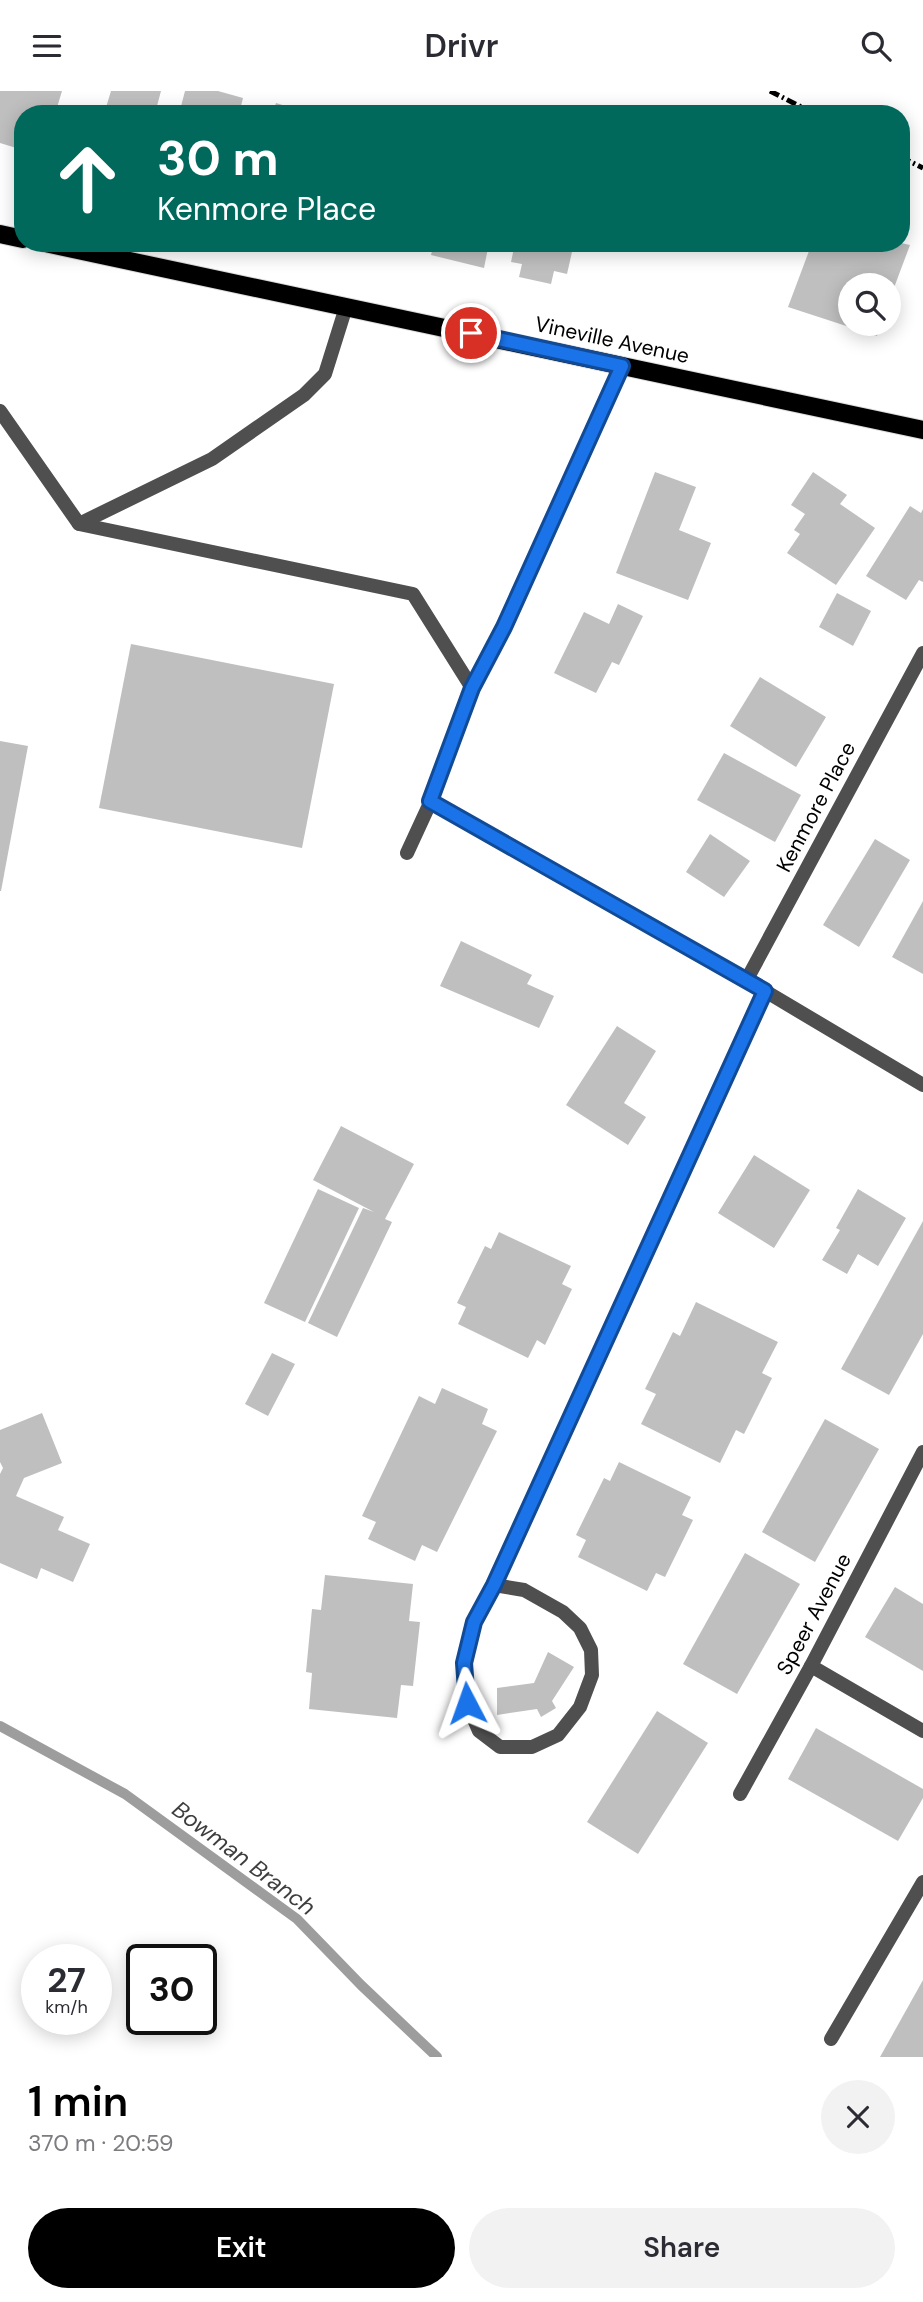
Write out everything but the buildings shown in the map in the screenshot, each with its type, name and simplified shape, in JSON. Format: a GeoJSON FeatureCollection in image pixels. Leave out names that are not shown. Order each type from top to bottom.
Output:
{"type":"FeatureCollection","features":[{"type":"Feature","properties":{"kind":"main road","name":"Vineville Avenue"},"geometry":{"type":"LineString","coordinates":[[87,252],[923,430]]}},
{"type":"Feature","properties":{"kind":"street"},"geometry":{"type":"LineString","coordinates":[[79,524],[212,459],[304,395],[325,374],[346,307]]}},
{"type":"Feature","properties":{"kind":"street"},"geometry":{"type":"LineString","coordinates":[[407,853],[430,801],[472,688],[504,627],[622,366]]}},
{"type":"Feature","properties":{"kind":"street"},"geometry":{"type":"LineString","coordinates":[[0,411],[79,524],[413,594],[472,688]]}},
{"type":"Feature","properties":{"kind":"street","name":"Kenmore Place"},"geometry":{"type":"LineString","coordinates":[[746,981],[923,653]]}},
{"type":"Feature","properties":{"kind":"street"},"geometry":{"type":"LineString","coordinates":[[430,801],[765,991],[923,1085]]}},
{"type":"Feature","properties":{"kind":"street"},"geometry":{"type":"LineString","coordinates":[[494,1585],[524,1590],[564,1612],[580,1628],[591,1650],[593,1675],[580,1707],[558,1735],[532,1747],[500,1747],[479,1731],[467,1703],[464,1663],[474,1622],[494,1585],[765,991]]}},
{"type":"Feature","properties":{"kind":"street","name":"Speer Avenue"},"geometry":{"type":"LineString","coordinates":[[740,1794],[811,1666],[923,1452]]}},
{"type":"Feature","properties":{"kind":"street"},"geometry":{"type":"LineString","coordinates":[[811,1666],[923,1731]]}},
{"type":"Feature","properties":{"kind":"street"},"geometry":{"type":"LineString","coordinates":[[831,2039],[923,1882]]}},
{"type":"Feature","properties":{"kind":"waterway","name":"Bowman Branch"},"geometry":{"type":"LineString","coordinates":[[0,1726],[125,1794],[297,1919],[437,2057]]}},
{"type":"Feature","properties":{"kind":"railway"},"geometry":{"type":"LineString","coordinates":[[770,91],[797,105]]}},
{"type":"Feature","properties":{"kind":"railway"},"geometry":{"type":"LineString","coordinates":[[910,162],[923,168]]}},
{"type":"Feature","properties":{"kind":"route"},"geometry":{"type":"LineString","coordinates":[[467,1703],[464,1663],[474,1622],[494,1585],[765,991],[430,801],[472,688],[504,627],[622,366],[471,333]]}}]}
